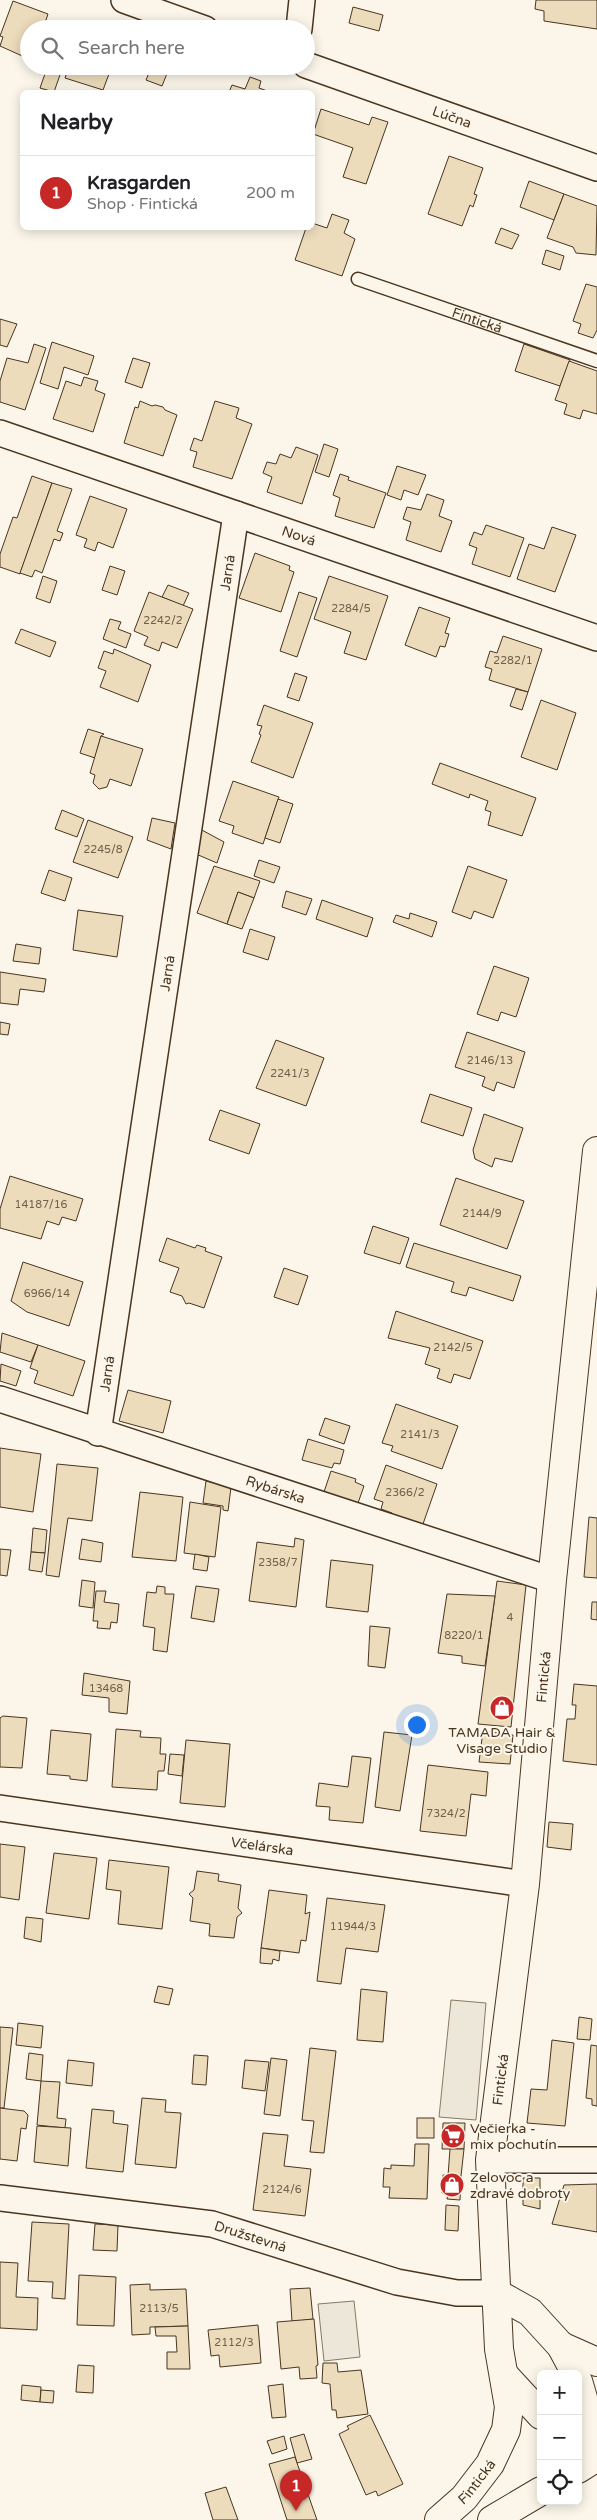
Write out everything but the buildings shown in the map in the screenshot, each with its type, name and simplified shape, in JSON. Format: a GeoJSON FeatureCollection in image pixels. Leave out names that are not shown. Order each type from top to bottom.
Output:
{"type":"FeatureCollection","features":[{"type":"Feature","properties":{"kind":"street"},"geometry":{"type":"LineString","coordinates":[[126,0],[180,20]]}},
{"type":"Feature","properties":{"kind":"street"},"geometry":{"type":"LineString","coordinates":[[300,20],[302,0]]}},
{"type":"Feature","properties":{"kind":"street","name":"Lúčna"},"geometry":{"type":"LineString","coordinates":[[315,68],[597,168]]}},
{"type":"Feature","properties":{"kind":"street","name":"Nová"},"geometry":{"type":"LineString","coordinates":[[0,433],[597,638]]}},
{"type":"Feature","properties":{"kind":"street","name":"Jarná"},"geometry":{"type":"LineString","coordinates":[[98,1433],[236,514]]}},
{"type":"Feature","properties":{"kind":"street","name":"Fintická"},"geometry":{"type":"LineString","coordinates":[[439,2520],[464,2498],[490,2464],[506,2430],[509,2407],[506,2377],[499,2349],[490,2160],[525,1884],[552,1580],[593,1223],[597,1151]]}},
{"type":"Feature","properties":{"kind":"street","name":"Rybárska"},"geometry":{"type":"LineString","coordinates":[[0,1399],[98,1433],[552,1580]]}},
{"type":"Feature","properties":{"kind":"street","name":"Včelárska"},"geometry":{"type":"LineString","coordinates":[[0,1808],[525,1884]]}},
{"type":"Feature","properties":{"kind":"street"},"geometry":{"type":"LineString","coordinates":[[490,2160],[597,2160]]}},
{"type":"Feature","properties":{"kind":"street","name":"Družstevná"},"geometry":{"type":"LineString","coordinates":[[0,2198],[212,2224],[398,2282],[457,2293],[496,2292]]}},
{"type":"Feature","properties":{"kind":"street"},"geometry":{"type":"LineString","coordinates":[[496,2292],[530,2312],[561,2346],[574,2370]]}},
{"type":"Feature","properties":{"kind":"street"},"geometry":{"type":"LineString","coordinates":[[561,2346],[597,2362]]}},
{"type":"Feature","properties":{"kind":"street","name":"Fintická"},"geometry":{"type":"LineString","coordinates":[[506,2377],[537,2411]]}},
{"type":"Feature","properties":{"kind":"street"},"geometry":{"type":"LineString","coordinates":[[582,2392],[584,2398],[587,2458]]}},
{"type":"Feature","properties":{"kind":"street"},"geometry":{"type":"LineString","coordinates":[[492,2520],[537,2493]]}},
{"type":"Feature","properties":{"kind":"lane","name":"Fintická"},"geometry":{"type":"LineString","coordinates":[[358,280],[597,362]]}},
{"type":"Feature","properties":{"kind":"shaded area"},"geometry":{"type":"Polygon","coordinates":[[[451,2000],[486,2003],[476,2120],[439,2117],[451,2000]]]}},
{"type":"Feature","properties":{"kind":"shaded area"},"geometry":{"type":"Polygon","coordinates":[[[354,2301],[360,2357],[324,2361],[318,2304],[354,2301]]]}},
{"type":"Feature","properties":{"kind":"place","name":"TAMADA Hair & Visage Studio"},"geometry":{"type":"Point","coordinates":[502,1708]}},
{"type":"Feature","properties":{"kind":"place","name":"Večierka - mix pochutín"},"geometry":{"type":"Point","coordinates":[453,2136]}},
{"type":"Feature","properties":{"kind":"place","name":"Zelovoc a zdravé dobroty"},"geometry":{"type":"Point","coordinates":[452,2185]}},
{"type":"Feature","properties":{"kind":"place","name":"Krasgarden"},"geometry":{"type":"Point","coordinates":[296,2511]}}]}
